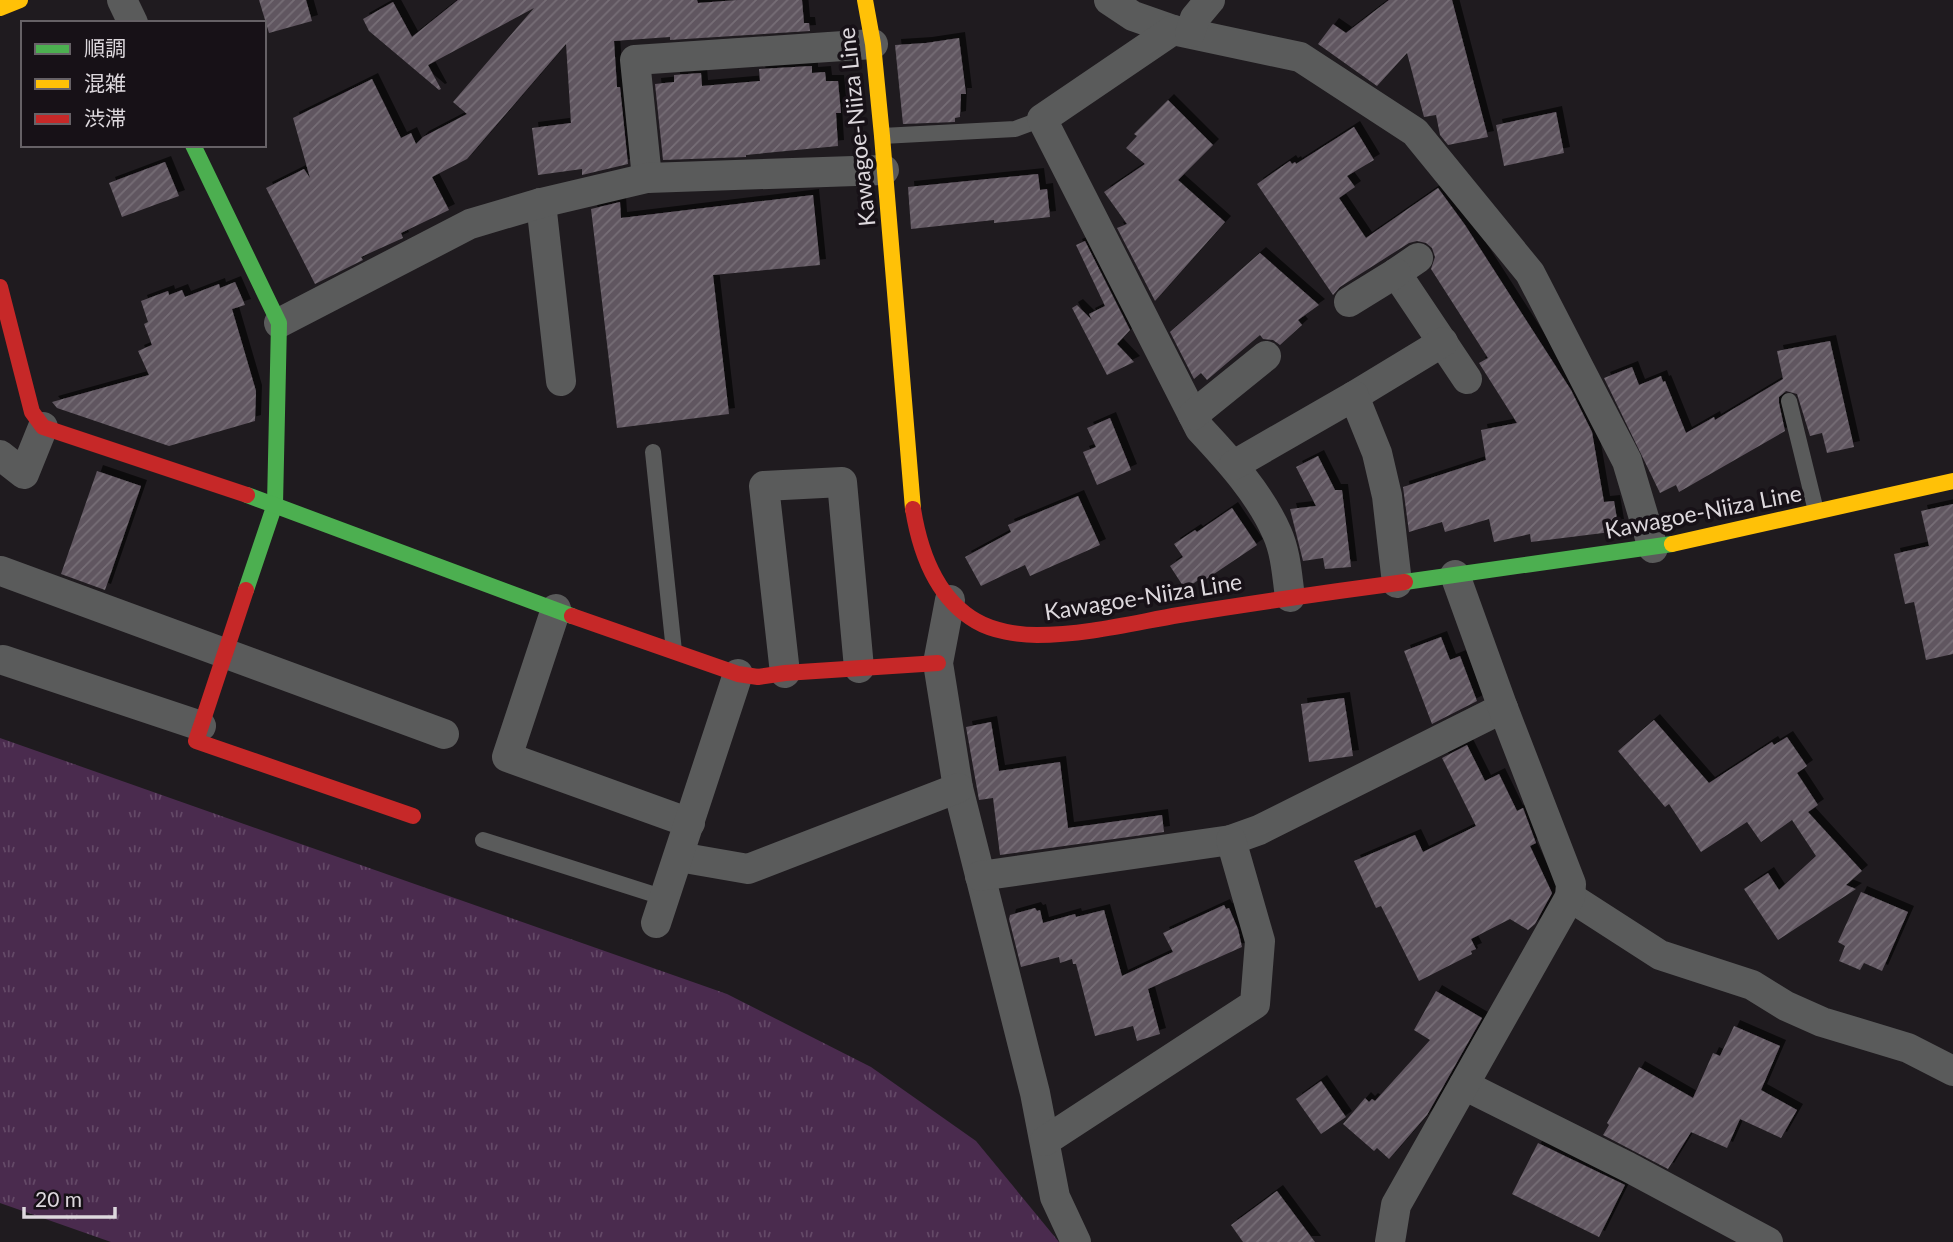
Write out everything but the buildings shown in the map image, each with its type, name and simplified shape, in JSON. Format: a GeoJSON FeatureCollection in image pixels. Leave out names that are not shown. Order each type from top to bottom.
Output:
{"type":"FeatureCollection","features":[{"type":"Feature","properties":{"kind":"street"},"geometry":{"type":"LineString","coordinates":[[0,8],[20,0]]}},
{"type":"Feature","properties":{"kind":"street"},"geometry":{"type":"LineString","coordinates":[[122,0],[132,21]]}},
{"type":"Feature","properties":{"kind":"street","name":"Kawagoe-Niiza Line"},"geometry":{"type":"LineString","coordinates":[[865,0],[873,44],[882,135],[911,495],[918,537],[931,572],[950,600],[976,621],[1003,631],[1037,635],[1083,631],[1290,597],[1653,548],[1953,481]]}},
{"type":"Feature","properties":{"kind":"street"},"geometry":{"type":"LineString","coordinates":[[1110,0],[1133,16],[1181,32],[1300,57],[1415,132],[1530,273],[1627,461],[1653,548]]}},
{"type":"Feature","properties":{"kind":"street"},"geometry":{"type":"LineString","coordinates":[[1210,0],[1181,32],[1042,119],[1200,429],[1234,465],[1277,534],[1284,557],[1290,597]]}},
{"type":"Feature","properties":{"kind":"street"},"geometry":{"type":"LineString","coordinates":[[647,178],[635,60],[873,44]]}},
{"type":"Feature","properties":{"kind":"street"},"geometry":{"type":"LineString","coordinates":[[193,147],[279,323],[275,504],[196,741],[413,816]]}},
{"type":"Feature","properties":{"kind":"street"},"geometry":{"type":"LineString","coordinates":[[279,323],[470,225],[541,204],[647,178],[884,170]]}},
{"type":"Feature","properties":{"kind":"street"},"geometry":{"type":"LineString","coordinates":[[541,204],[561,381]]}},
{"type":"Feature","properties":{"kind":"street"},"geometry":{"type":"LineString","coordinates":[[1349,302],[1407,265],[1443,342],[1468,380]]}},
{"type":"Feature","properties":{"kind":"street"},"geometry":{"type":"LineString","coordinates":[[0,287],[32,412],[43,427],[275,504],[556,610],[738,674],[758,677],[938,663]]}},
{"type":"Feature","properties":{"kind":"street"},"geometry":{"type":"LineString","coordinates":[[1234,465],[1443,342]]}},
{"type":"Feature","properties":{"kind":"street"},"geometry":{"type":"LineString","coordinates":[[1193,415],[1266,356]]}},
{"type":"Feature","properties":{"kind":"street"},"geometry":{"type":"LineString","coordinates":[[1354,396],[1377,453],[1387,496],[1397,583]]}},
{"type":"Feature","properties":{"kind":"street"},"geometry":{"type":"LineString","coordinates":[[0,455],[24,474],[43,427]]}},
{"type":"Feature","properties":{"kind":"street"},"geometry":{"type":"LineString","coordinates":[[785,673],[764,486],[842,482],[859,668]]}},
{"type":"Feature","properties":{"kind":"street"},"geometry":{"type":"LineString","coordinates":[[1,571],[444,734]]}},
{"type":"Feature","properties":{"kind":"street"},"geometry":{"type":"LineString","coordinates":[[1390,1242],[1396,1205],[1570,897],[1571,884],[1455,575]]}},
{"type":"Feature","properties":{"kind":"street"},"geometry":{"type":"LineString","coordinates":[[950,600],[938,663],[958,788],[1045,1141],[1055,1197],[1076,1242]]}},
{"type":"Feature","properties":{"kind":"street"},"geometry":{"type":"LineString","coordinates":[[556,610],[507,757],[690,822]]}},
{"type":"Feature","properties":{"kind":"street"},"geometry":{"type":"LineString","coordinates":[[3,660],[201,726]]}},
{"type":"Feature","properties":{"kind":"street"},"geometry":{"type":"LineString","coordinates":[[660,911],[738,674]]}},
{"type":"Feature","properties":{"kind":"street"},"geometry":{"type":"LineString","coordinates":[[980,876],[1231,840],[1259,830],[1503,708]]}},
{"type":"Feature","properties":{"kind":"street"},"geometry":{"type":"LineString","coordinates":[[679,857],[748,869],[958,788]]}},
{"type":"Feature","properties":{"kind":"street"},"geometry":{"type":"LineString","coordinates":[[1045,1141],[1255,1004],[1260,941],[1231,840]]}},
{"type":"Feature","properties":{"kind":"street"},"geometry":{"type":"LineString","coordinates":[[1570,897],[1660,955],[1752,985],[1786,1006],[1822,1022],[1908,1048],[1953,1071]]}},
{"type":"Feature","properties":{"kind":"street"},"geometry":{"type":"LineString","coordinates":[[1464,1086],[1628,1167],[1768,1242]]}},
{"type":"Feature","properties":{"kind":"lane"},"geometry":{"type":"LineString","coordinates":[[882,135],[1015,129],[1042,119]]}},
{"type":"Feature","properties":{"kind":"lane"},"geometry":{"type":"LineString","coordinates":[[1790,401],[1816,511]]}},
{"type":"Feature","properties":{"kind":"lane"},"geometry":{"type":"LineString","coordinates":[[653,452],[674,651]]}},
{"type":"Feature","properties":{"kind":"lane"},"geometry":{"type":"LineString","coordinates":[[482,840],[660,911]]}},
{"type":"Feature","properties":{"kind":"green space"},"geometry":{"type":"Polygon","coordinates":[[[0,738],[727,994],[871,1067],[976,1141],[1059,1242],[111,1242],[0,1203],[0,738]]]}},
{"type":"Feature","properties":{"kind":"traffic: fast"},"geometry":{"type":"LineString","coordinates":[[194,147],[279,323],[275,504],[246,590]]}},
{"type":"Feature","properties":{"kind":"traffic: fast"},"geometry":{"type":"LineString","coordinates":[[247,495],[572,616]]}},
{"type":"Feature","properties":{"kind":"traffic: fast"},"geometry":{"type":"LineString","coordinates":[[1405,582],[1672,544]]}},
{"type":"Feature","properties":{"kind":"traffic: slow"},"geometry":{"type":"LineString","coordinates":[[0,8],[20,0]]}},
{"type":"Feature","properties":{"kind":"traffic: slow"},"geometry":{"type":"LineString","coordinates":[[865,0],[873,44],[882,136],[913,509]]}},
{"type":"Feature","properties":{"kind":"traffic: slow"},"geometry":{"type":"LineString","coordinates":[[1672,544],[1953,481]]}},
{"type":"Feature","properties":{"kind":"traffic: jam"},"geometry":{"type":"LineString","coordinates":[[0,287],[32,412],[43,427],[247,495]]}},
{"type":"Feature","properties":{"kind":"traffic: jam"},"geometry":{"type":"LineString","coordinates":[[913,509],[925,557],[940,587],[950,600],[976,621],[1014,633],[1030,635],[1091,631],[1405,582]]}},
{"type":"Feature","properties":{"kind":"traffic: jam"},"geometry":{"type":"LineString","coordinates":[[246,590],[196,741],[413,816]]}},
{"type":"Feature","properties":{"kind":"traffic: jam"},"geometry":{"type":"LineString","coordinates":[[572,616],[738,674],[758,677],[938,663]]}}]}
